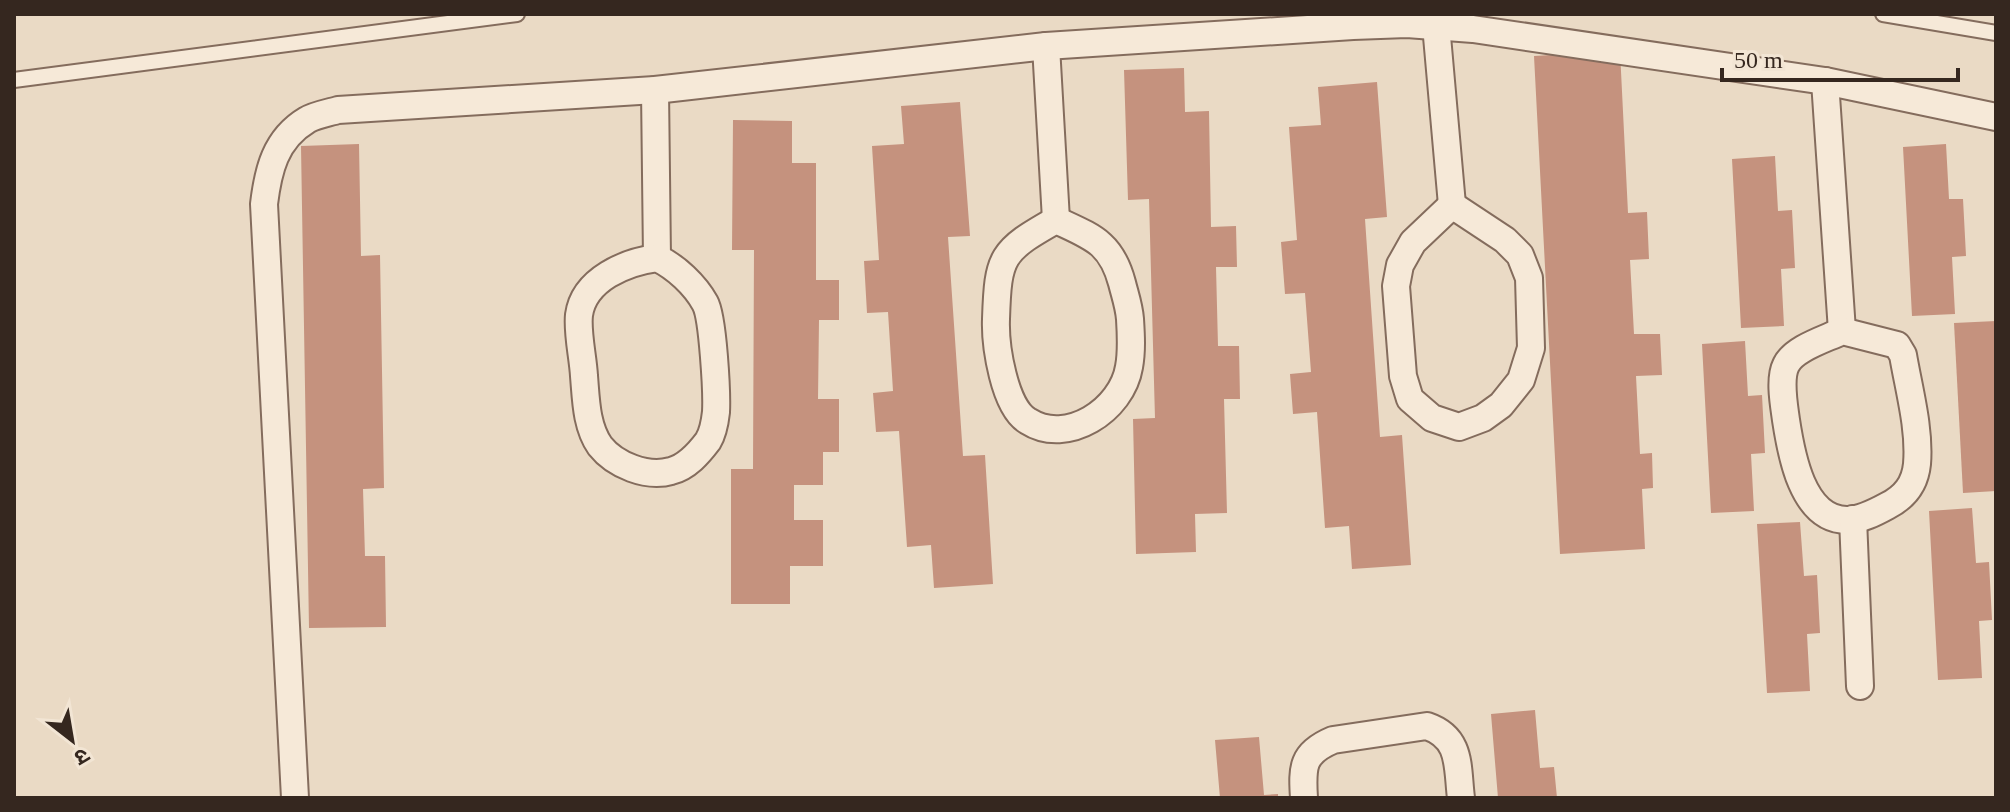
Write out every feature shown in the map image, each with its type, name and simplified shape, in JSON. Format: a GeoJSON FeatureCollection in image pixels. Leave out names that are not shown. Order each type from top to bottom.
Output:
{"type":"FeatureCollection","features":[{"type":"Feature","properties":{"kind":"street"},"geometry":{"type":"LineString","coordinates":[[1436,25],[1452,205]]}},
{"type":"Feature","properties":{"kind":"street"},"geometry":{"type":"LineString","coordinates":[[295,798],[264,204],[268,169],[283,141],[307,120],[338,110],[655,90],[1046,46],[1353,26],[1436,25],[1825,81],[1996,117]]}},
{"type":"Feature","properties":{"kind":"street"},"geometry":{"type":"LineString","coordinates":[[1046,46],[1056,220]]}},
{"type":"Feature","properties":{"kind":"street"},"geometry":{"type":"LineString","coordinates":[[1825,81],[1842,331]]}},
{"type":"Feature","properties":{"kind":"street"},"geometry":{"type":"LineString","coordinates":[[655,90],[657,258]]}},
{"type":"Feature","properties":{"kind":"street"},"geometry":{"type":"LineString","coordinates":[[1452,205],[1505,240],[1520,255],[1529,278],[1531,348],[1521,380],[1501,405],[1483,418],[1459,427],[1432,418],[1410,399],[1403,376],[1396,286],[1400,265],[1413,242],[1452,205]]}},
{"type":"Feature","properties":{"kind":"street"},"geometry":{"type":"LineString","coordinates":[[1056,220],[1106,247],[1116,263],[1129,310],[1131,345],[1129,369],[1122,389],[1104,409],[1065,431],[1047,429],[1026,420],[1015,405],[1006,386],[996,332],[998,277],[1005,256],[1024,238],[1056,220]]}},
{"type":"Feature","properties":{"kind":"street"},"geometry":{"type":"LineString","coordinates":[[657,258],[671,265],[690,285],[706,304],[710,319],[716,412],[711,437],[696,457],[671,471],[632,468],[615,461],[599,444],[587,411],[579,315],[586,295],[606,275],[638,260],[657,258]]}},
{"type":"Feature","properties":{"kind":"street"},"geometry":{"type":"LineString","coordinates":[[1842,331],[1897,345],[1903,355],[1917,445],[1913,481],[1905,494],[1874,513],[1853,519],[1828,516],[1807,494],[1791,457],[1783,378],[1786,365],[1798,353],[1842,331]]}},
{"type":"Feature","properties":{"kind":"street"},"geometry":{"type":"LineString","coordinates":[[1853,519],[1860,686]]}},
{"type":"Feature","properties":{"kind":"street"},"geometry":{"type":"LineString","coordinates":[[1304,798],[1304,765],[1321,745],[1333,740],[1427,726],[1442,732],[1452,743],[1461,798]]}},
{"type":"Feature","properties":{"kind":"lane"},"geometry":{"type":"LineString","coordinates":[[14,80],[517,14]]}},
{"type":"Feature","properties":{"kind":"lane"},"geometry":{"type":"LineString","coordinates":[[1883,14],[1996,33]]}},
{"type":"Feature","properties":{"kind":"building"},"geometry":{"type":"Polygon","coordinates":[[[1620,51],[1628,213],[1647,212],[1649,259],[1630,260],[1634,334],[1660,334],[1662,375],[1636,376],[1640,454],[1652,453],[1653,488],[1642,489],[1645,549],[1560,554],[1534,56],[1620,51]]]}},
{"type":"Feature","properties":{"kind":"building"},"geometry":{"type":"Polygon","coordinates":[[[1184,68],[1185,112],[1209,111],[1211,227],[1236,226],[1237,267],[1216,267],[1218,346],[1239,346],[1240,399],[1224,399],[1227,513],[1195,514],[1196,552],[1136,554],[1133,419],[1155,418],[1149,199],[1128,200],[1124,70],[1184,68]]]}},
{"type":"Feature","properties":{"kind":"building"},"geometry":{"type":"Polygon","coordinates":[[[1377,82],[1387,217],[1365,219],[1380,437],[1402,435],[1411,565],[1352,569],[1349,526],[1325,528],[1317,412],[1293,414],[1290,374],[1311,372],[1305,293],[1285,294],[1281,242],[1297,240],[1289,127],[1321,125],[1318,87],[1377,82]]]}},
{"type":"Feature","properties":{"kind":"building"},"geometry":{"type":"Polygon","coordinates":[[[960,102],[970,236],[948,237],[963,456],[985,455],[993,584],[934,588],[931,545],[907,547],[899,431],[876,432],[873,393],[893,391],[888,312],[867,313],[864,261],[879,260],[872,146],[904,144],[901,106],[960,102]]]}},
{"type":"Feature","properties":{"kind":"building"},"geometry":{"type":"Polygon","coordinates":[[[733,120],[792,121],[792,163],[816,163],[816,280],[839,280],[839,320],[819,320],[818,399],[839,399],[839,452],[823,452],[823,485],[794,485],[794,520],[823,520],[823,566],[790,566],[790,604],[731,604],[731,469],[753,469],[754,250],[732,250],[733,120]]]}},
{"type":"Feature","properties":{"kind":"building"},"geometry":{"type":"Polygon","coordinates":[[[359,144],[361,256],[380,255],[384,488],[363,489],[365,556],[385,556],[386,627],[309,628],[301,146],[359,144]]]}},
{"type":"Feature","properties":{"kind":"building"},"geometry":{"type":"Polygon","coordinates":[[[1946,144],[1949,199],[1963,199],[1966,256],[1952,257],[1955,314],[1912,316],[1903,147],[1946,144]]]}},
{"type":"Feature","properties":{"kind":"building"},"geometry":{"type":"Polygon","coordinates":[[[1775,156],[1778,211],[1792,210],[1795,268],[1781,269],[1784,326],[1741,328],[1732,159],[1775,156]]]}},
{"type":"Feature","properties":{"kind":"building"},"geometry":{"type":"Polygon","coordinates":[[[1996,321],[1996,491],[1963,493],[1954,323],[1996,321]]]}},
{"type":"Feature","properties":{"kind":"building"},"geometry":{"type":"Polygon","coordinates":[[[1745,341],[1748,396],[1762,395],[1765,453],[1751,454],[1754,511],[1711,513],[1702,344],[1745,341]]]}},
{"type":"Feature","properties":{"kind":"building"},"geometry":{"type":"Polygon","coordinates":[[[1972,508],[1976,563],[1989,562],[1992,620],[1979,621],[1982,678],[1938,680],[1929,511],[1972,508]]]}},
{"type":"Feature","properties":{"kind":"building"},"geometry":{"type":"Polygon","coordinates":[[[1800,522],[1804,576],[1817,575],[1820,633],[1807,634],[1810,691],[1767,693],[1757,524],[1800,522]]]}},
{"type":"Feature","properties":{"kind":"building"},"geometry":{"type":"Polygon","coordinates":[[[1535,710],[1540,768],[1554,767],[1557,798],[1498,798],[1491,714],[1535,710]]]}},
{"type":"Feature","properties":{"kind":"building"},"geometry":{"type":"Polygon","coordinates":[[[1259,737],[1264,795],[1278,794],[1278,798],[1220,798],[1215,740],[1259,737]]]}}]}
